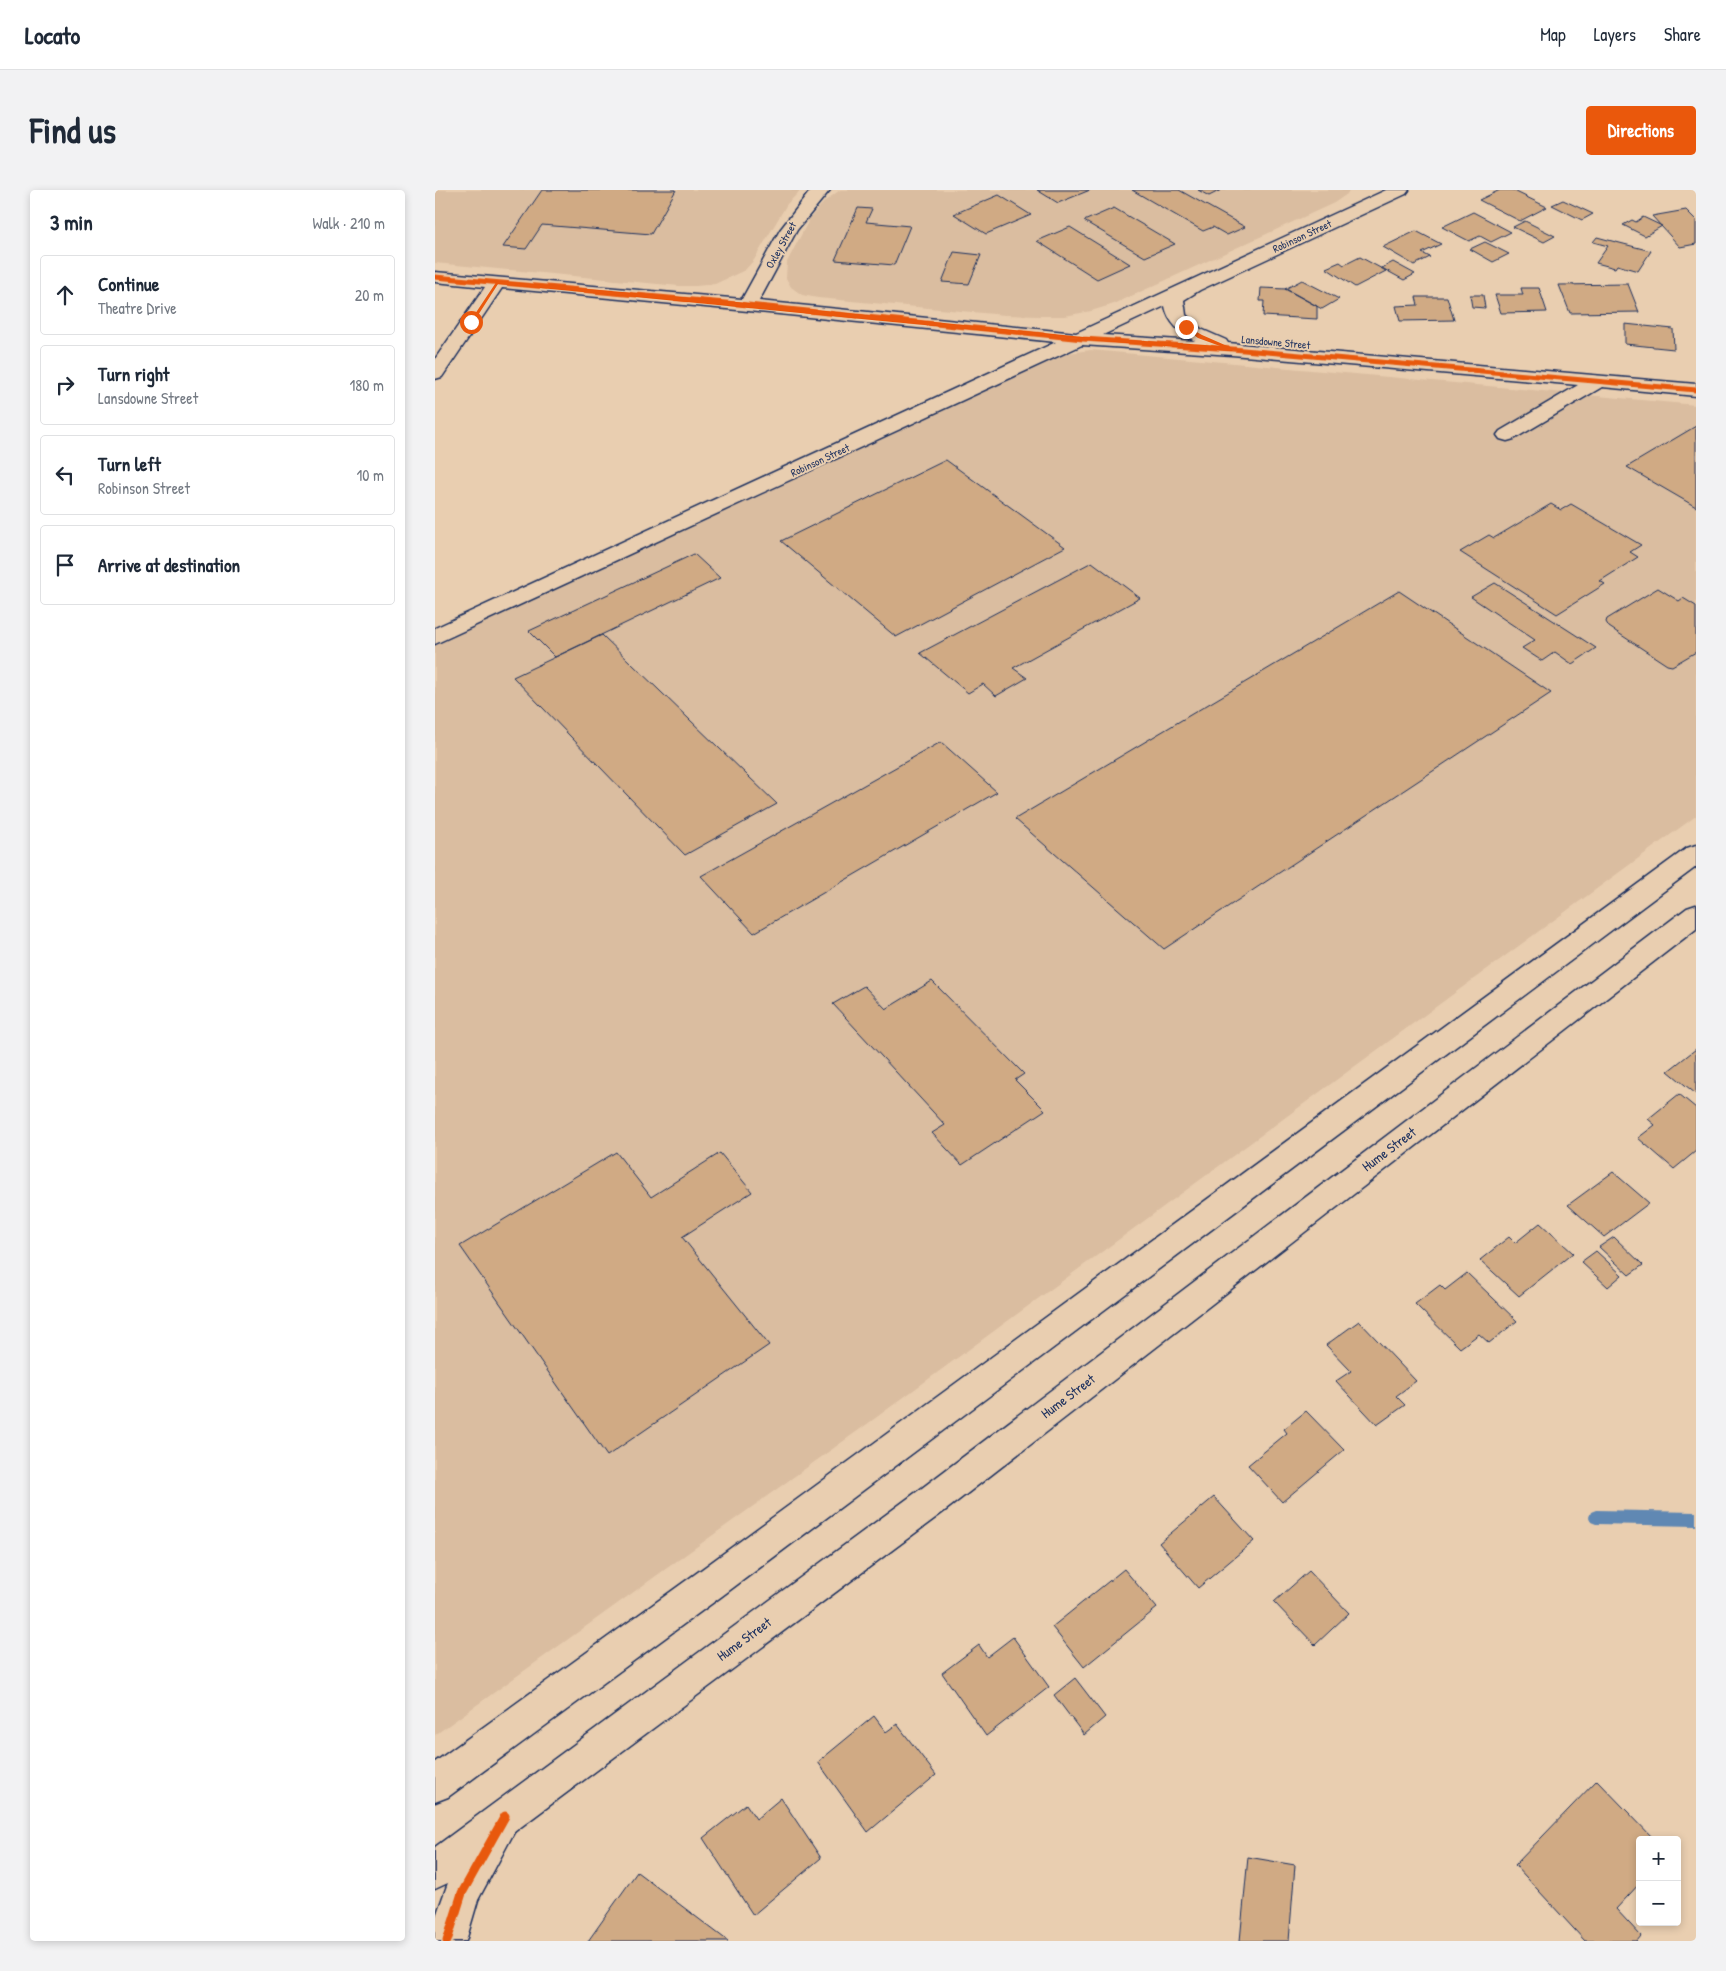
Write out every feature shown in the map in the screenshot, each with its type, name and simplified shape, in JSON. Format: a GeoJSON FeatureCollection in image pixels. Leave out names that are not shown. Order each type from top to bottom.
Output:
{"type":"FeatureCollection","features":[{"type":"Feature","properties":{"kind":"street","name":"Oxley Street"},"geometry":{"type":"LineString","coordinates":[[748,305],[790,225],[806,204],[821,190]]}},
{"type":"Feature","properties":{"kind":"street","name":"Robinson Street"},"geometry":{"type":"LineString","coordinates":[[435,637],[1400,190]]}},
{"type":"Feature","properties":{"kind":"street","name":"Lansdowne Street"},"geometry":{"type":"LineString","coordinates":[[435,277],[1083,338],[1232,349],[1696,390]]}},
{"type":"Feature","properties":{"kind":"street","name":"Robinson Street"},"geometry":{"type":"LineString","coordinates":[[1204,281],[1175,298],[1173,307],[1177,316],[1186,327],[1200,336],[1232,349]]}},
{"type":"Feature","properties":{"kind":"street"},"geometry":{"type":"LineString","coordinates":[[435,373],[497,282]]}},
{"type":"Feature","properties":{"kind":"street"},"geometry":{"type":"LineString","coordinates":[[1507,435],[1599,381]]}},
{"type":"Feature","properties":{"kind":"street"},"geometry":{"type":"LineString","coordinates":[[435,1784],[734,1566],[1696,854]]}},
{"type":"Feature","properties":{"kind":"street","name":"Hume Street"},"geometry":{"type":"LineString","coordinates":[[435,1870],[505,1816],[934,1499],[1696,915]]}},
{"type":"Feature","properties":{"kind":"street"},"geometry":{"type":"LineString","coordinates":[[447,1941],[462,1893],[505,1816]]}},
{"type":"Feature","properties":{"kind":"shaded area"},"geometry":{"type":"Polygon","coordinates":[[[435,190],[801,190],[787,204],[754,260],[745,270],[715,284],[679,286],[435,263],[435,190]]]}},
{"type":"Feature","properties":{"kind":"shaded area"},"geometry":{"type":"Polygon","coordinates":[[[840,190],[1349,190],[1347,194],[1334,203],[1114,304],[1065,316],[1039,316],[1005,315],[802,295],[791,287],[786,278],[787,262],[810,218],[825,201],[840,190]]]}},
{"type":"Feature","properties":{"kind":"shaded area"},"geometry":{"type":"Polygon","coordinates":[[[1091,350],[1696,405],[1696,816],[870,1422],[435,1735],[435,645],[1060,354],[1091,350]]]}},
{"type":"Feature","properties":{"kind":"building"},"geometry":{"type":"Polygon","coordinates":[[[542,190],[676,190],[651,234],[542,225],[526,249],[503,247],[542,190]]]}},
{"type":"Feature","properties":{"kind":"building"},"geometry":{"type":"Polygon","coordinates":[[[1037,190],[1090,190],[1058,203],[1037,190]]]}},
{"type":"Feature","properties":{"kind":"building"},"geometry":{"type":"Polygon","coordinates":[[[1132,190],[1179,190],[1245,227],[1227,235],[1213,227],[1203,231],[1132,190]]]}},
{"type":"Feature","properties":{"kind":"building"},"geometry":{"type":"Polygon","coordinates":[[[1198,190],[1221,190],[1209,196],[1198,190]]]}},
{"type":"Feature","properties":{"kind":"building"},"geometry":{"type":"Polygon","coordinates":[[[1500,190],[1512,190],[1547,207],[1520,221],[1479,200],[1500,190]]]}},
{"type":"Feature","properties":{"kind":"building"},"geometry":{"type":"Polygon","coordinates":[[[999,195],[1031,215],[986,234],[954,214],[999,195]]]}},
{"type":"Feature","properties":{"kind":"building"},"geometry":{"type":"Polygon","coordinates":[[[1563,200],[1593,214],[1582,220],[1552,205],[1563,200]]]}},
{"type":"Feature","properties":{"kind":"building"},"geometry":{"type":"Polygon","coordinates":[[[858,208],[872,209],[866,222],[910,226],[894,265],[835,260],[858,208]]]}},
{"type":"Feature","properties":{"kind":"building"},"geometry":{"type":"Polygon","coordinates":[[[1114,208],[1175,244],[1145,257],[1084,221],[1114,208]]]}},
{"type":"Feature","properties":{"kind":"building"},"geometry":{"type":"Polygon","coordinates":[[[1686,210],[1696,220],[1696,244],[1680,247],[1652,216],[1686,210]]]}},
{"type":"Feature","properties":{"kind":"building"},"geometry":{"type":"Polygon","coordinates":[[[1473,212],[1511,232],[1491,242],[1480,236],[1469,241],[1442,227],[1473,212]]]}},
{"type":"Feature","properties":{"kind":"building"},"geometry":{"type":"Polygon","coordinates":[[[1643,217],[1662,226],[1645,236],[1623,225],[1632,220],[1636,222],[1643,217]]]}},
{"type":"Feature","properties":{"kind":"building"},"geometry":{"type":"Polygon","coordinates":[[[1525,221],[1555,236],[1544,242],[1513,227],[1525,221]]]}},
{"type":"Feature","properties":{"kind":"building"},"geometry":{"type":"Polygon","coordinates":[[[1070,227],[1130,264],[1097,279],[1037,241],[1070,227]]]}},
{"type":"Feature","properties":{"kind":"building"},"geometry":{"type":"Polygon","coordinates":[[[1416,231],[1441,244],[1422,253],[1430,257],[1414,265],[1383,247],[1416,231]]]}},
{"type":"Feature","properties":{"kind":"building"},"geometry":{"type":"Polygon","coordinates":[[[1597,237],[1651,251],[1638,271],[1617,265],[1615,268],[1596,263],[1608,246],[1593,242],[1597,237]]]}},
{"type":"Feature","properties":{"kind":"building"},"geometry":{"type":"Polygon","coordinates":[[[1485,242],[1509,254],[1493,262],[1470,249],[1485,242]]]}},
{"type":"Feature","properties":{"kind":"building"},"geometry":{"type":"Polygon","coordinates":[[[954,252],[981,255],[969,284],[942,282],[954,252]]]}},
{"type":"Feature","properties":{"kind":"building"},"geometry":{"type":"Polygon","coordinates":[[[1360,257],[1386,271],[1355,287],[1326,268],[1340,262],[1344,265],[1360,257]]]}},
{"type":"Feature","properties":{"kind":"building"},"geometry":{"type":"Polygon","coordinates":[[[1393,262],[1415,274],[1404,280],[1382,268],[1393,262]]]}},
{"type":"Feature","properties":{"kind":"building"},"geometry":{"type":"Polygon","coordinates":[[[1302,280],[1339,299],[1322,309],[1285,289],[1302,280]]]}},
{"type":"Feature","properties":{"kind":"building"},"geometry":{"type":"Polygon","coordinates":[[[1628,284],[1639,312],[1570,313],[1559,285],[1628,284]]]}},
{"type":"Feature","properties":{"kind":"building"},"geometry":{"type":"Polygon","coordinates":[[[1261,288],[1286,289],[1317,306],[1317,319],[1263,316],[1264,301],[1260,301],[1261,288]]]}},
{"type":"Feature","properties":{"kind":"building"},"geometry":{"type":"Polygon","coordinates":[[[1521,288],[1539,288],[1547,312],[1501,313],[1495,295],[1523,295],[1521,288]]]}},
{"type":"Feature","properties":{"kind":"building"},"geometry":{"type":"Polygon","coordinates":[[[1470,295],[1483,295],[1485,308],[1472,307],[1470,295]]]}},
{"type":"Feature","properties":{"kind":"building"},"geometry":{"type":"Polygon","coordinates":[[[1416,297],[1447,297],[1454,320],[1400,321],[1396,306],[1418,305],[1416,297]]]}},
{"type":"Feature","properties":{"kind":"building"},"geometry":{"type":"Polygon","coordinates":[[[1625,324],[1673,329],[1674,349],[1625,344],[1625,324]]]}},
{"type":"Feature","properties":{"kind":"building"},"geometry":{"type":"Polygon","coordinates":[[[1696,426],[1696,507],[1627,467],[1696,426]]]}},
{"type":"Feature","properties":{"kind":"building"},"geometry":{"type":"Polygon","coordinates":[[[946,460],[1065,547],[896,637],[781,541],[946,460]]]}},
{"type":"Feature","properties":{"kind":"building"},"geometry":{"type":"Polygon","coordinates":[[[1551,504],[1561,510],[1571,504],[1641,545],[1630,552],[1638,557],[1600,581],[1605,584],[1557,614],[1460,552],[1489,535],[1494,538],[1551,504]]]}},
{"type":"Feature","properties":{"kind":"building"},"geometry":{"type":"Polygon","coordinates":[[[694,554],[720,578],[555,657],[529,631],[694,554]]]}},
{"type":"Feature","properties":{"kind":"building"},"geometry":{"type":"Polygon","coordinates":[[[1092,562],[1140,598],[1013,668],[1027,678],[996,696],[983,684],[968,693],[920,653],[1092,562]]]}},
{"type":"Feature","properties":{"kind":"building"},"geometry":{"type":"Polygon","coordinates":[[[1495,583],[1596,648],[1572,664],[1555,652],[1542,661],[1522,648],[1535,640],[1471,597],[1495,583]]]}},
{"type":"Feature","properties":{"kind":"building"},"geometry":{"type":"Polygon","coordinates":[[[1658,588],[1679,601],[1683,598],[1696,606],[1696,652],[1672,666],[1667,665],[1609,627],[1606,622],[1607,619],[1658,588]]]}},
{"type":"Feature","properties":{"kind":"building"},"geometry":{"type":"Polygon","coordinates":[[[1399,591],[1551,693],[1164,949],[1015,819],[1399,591]]]}},
{"type":"Feature","properties":{"kind":"building"},"geometry":{"type":"Polygon","coordinates":[[[602,635],[777,804],[685,855],[513,677],[602,635]]]}},
{"type":"Feature","properties":{"kind":"building"},"geometry":{"type":"Polygon","coordinates":[[[941,742],[997,792],[754,933],[701,876],[941,742]]]}},
{"type":"Feature","properties":{"kind":"building"},"geometry":{"type":"Polygon","coordinates":[[[932,981],[1024,1074],[1015,1080],[1045,1110],[962,1165],[932,1133],[945,1125],[833,1004],[864,986],[886,1009],[932,981]]]}},
{"type":"Feature","properties":{"kind":"building"},"geometry":{"type":"Polygon","coordinates":[[[1696,1049],[1696,1094],[1668,1071],[1696,1049]]]}},
{"type":"Feature","properties":{"kind":"building"},"geometry":{"type":"Polygon","coordinates":[[[1679,1094],[1696,1108],[1696,1151],[1674,1169],[1638,1138],[1655,1125],[1648,1119],[1679,1094]]]}},
{"type":"Feature","properties":{"kind":"building"},"geometry":{"type":"Polygon","coordinates":[[[616,1152],[651,1197],[720,1153],[752,1192],[682,1237],[769,1345],[607,1456],[460,1246],[616,1152]]]}},
{"type":"Feature","properties":{"kind":"building"},"geometry":{"type":"Polygon","coordinates":[[[1613,1172],[1649,1203],[1604,1237],[1568,1205],[1613,1172]]]}},
{"type":"Feature","properties":{"kind":"building"},"geometry":{"type":"Polygon","coordinates":[[[1540,1223],[1573,1253],[1519,1296],[1480,1260],[1509,1237],[1515,1243],[1540,1223]]]}},
{"type":"Feature","properties":{"kind":"building"},"geometry":{"type":"Polygon","coordinates":[[[1614,1237],[1643,1265],[1629,1275],[1599,1247],[1614,1237]]]}},
{"type":"Feature","properties":{"kind":"building"},"geometry":{"type":"Polygon","coordinates":[[[1596,1251],[1622,1275],[1608,1287],[1581,1262],[1596,1251]]]}},
{"type":"Feature","properties":{"kind":"building"},"geometry":{"type":"Polygon","coordinates":[[[1467,1273],[1517,1321],[1489,1343],[1479,1334],[1460,1348],[1415,1304],[1440,1285],[1445,1290],[1467,1273]]]}},
{"type":"Feature","properties":{"kind":"building"},"geometry":{"type":"Polygon","coordinates":[[[1359,1321],[1416,1381],[1396,1396],[1405,1405],[1377,1425],[1336,1381],[1351,1371],[1326,1345],[1359,1321]]]}},
{"type":"Feature","properties":{"kind":"building"},"geometry":{"type":"Polygon","coordinates":[[[1306,1411],[1344,1450],[1282,1502],[1248,1465],[1287,1433],[1284,1429],[1306,1411]]]}},
{"type":"Feature","properties":{"kind":"building"},"geometry":{"type":"Polygon","coordinates":[[[1214,1497],[1254,1541],[1198,1588],[1159,1543],[1214,1497]]]}},
{"type":"Feature","properties":{"kind":"building"},"geometry":{"type":"Polygon","coordinates":[[[1124,1569],[1157,1608],[1084,1667],[1052,1627],[1124,1569]]]}},
{"type":"Feature","properties":{"kind":"building"},"geometry":{"type":"Polygon","coordinates":[[[1309,1571],[1349,1613],[1315,1645],[1274,1602],[1309,1571]]]}},
{"type":"Feature","properties":{"kind":"building"},"geometry":{"type":"Polygon","coordinates":[[[1013,1637],[1049,1687],[986,1736],[942,1673],[979,1645],[987,1657],[1013,1637]]]}},
{"type":"Feature","properties":{"kind":"building"},"geometry":{"type":"Polygon","coordinates":[[[1075,1678],[1105,1717],[1084,1735],[1054,1695],[1075,1678]]]}},
{"type":"Feature","properties":{"kind":"building"},"geometry":{"type":"Polygon","coordinates":[[[874,1716],[886,1732],[897,1724],[936,1775],[868,1832],[818,1762],[874,1716]]]}},
{"type":"Feature","properties":{"kind":"building"},"geometry":{"type":"Polygon","coordinates":[[[1597,1780],[1651,1836],[1636,1836],[1636,1887],[1616,1909],[1641,1936],[1637,1941],[1585,1941],[1515,1865],[1597,1780]]]}},
{"type":"Feature","properties":{"kind":"building"},"geometry":{"type":"Polygon","coordinates":[[[781,1798],[821,1858],[753,1915],[703,1838],[746,1804],[756,1819],[781,1798]]]}},
{"type":"Feature","properties":{"kind":"building"},"geometry":{"type":"Polygon","coordinates":[[[1248,1857],[1295,1865],[1289,1941],[1240,1941],[1248,1857]]]}},
{"type":"Feature","properties":{"kind":"building"},"geometry":{"type":"Polygon","coordinates":[[[637,1872],[728,1941],[588,1941],[637,1872]]]}},
{"type":"Feature","properties":{"kind":"waterway"},"geometry":{"type":"LineString","coordinates":[[1596,1517],[1696,1519]]}},
{"type":"Feature","properties":{"kind":"cycle path"},"geometry":{"type":"LineString","coordinates":[[435,277],[748,305],[1083,339],[1232,349],[1696,390]]}},
{"type":"Feature","properties":{"kind":"cycle path"},"geometry":{"type":"LineString","coordinates":[[447,1941],[462,1893],[505,1816]]}},
{"type":"Feature","properties":{"kind":"route"},"geometry":{"type":"LineString","coordinates":[[471,322],[497,282],[1083,338],[1232,349],[1200,336],[1186,327]]}}]}
